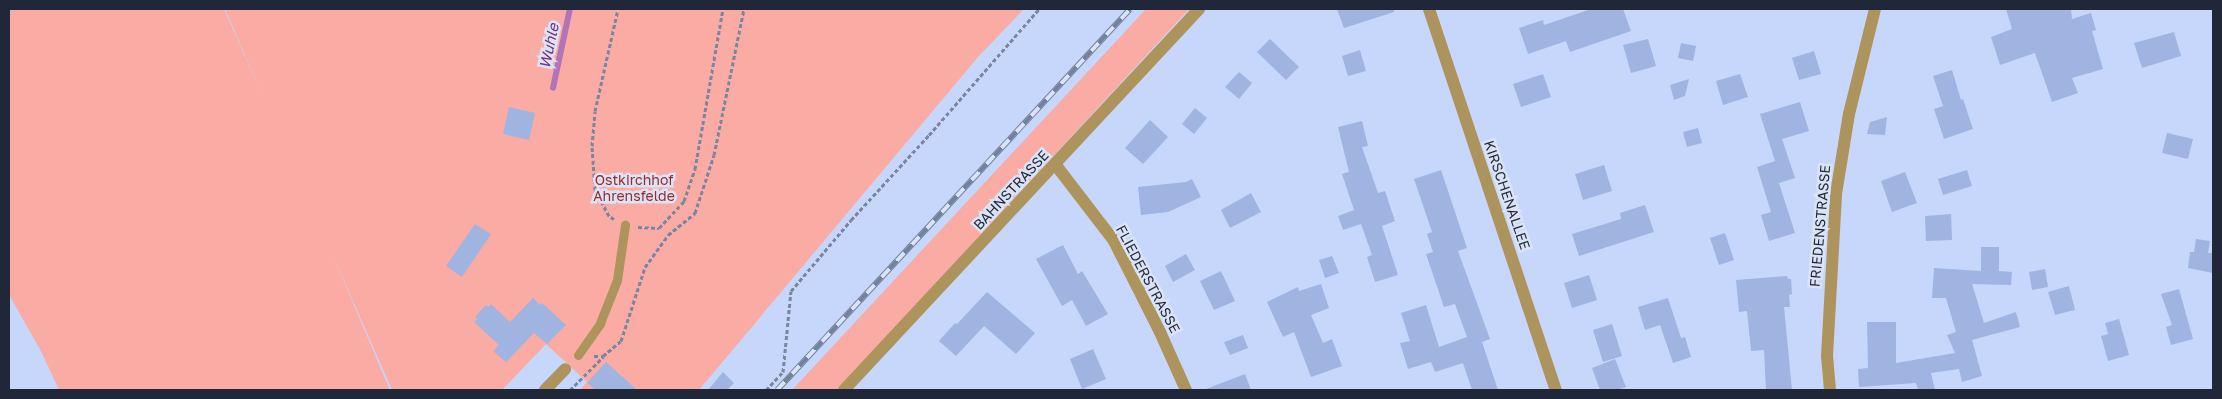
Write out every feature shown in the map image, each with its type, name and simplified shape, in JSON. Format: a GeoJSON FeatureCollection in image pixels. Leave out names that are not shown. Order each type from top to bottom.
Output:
{"type":"FeatureCollection","features":[{"type":"Feature","properties":{"kind":"street","name":"BAHNSTRASSE"},"geometry":{"type":"LineString","coordinates":[[844,390],[1199,9]]}},
{"type":"Feature","properties":{"kind":"street","name":"KIRSCHENALLEE"},"geometry":{"type":"LineString","coordinates":[[1429,9],[1556,390]]}},
{"type":"Feature","properties":{"kind":"street","name":"FRIEDENSTRASSE"},"geometry":{"type":"LineString","coordinates":[[1830,390],[1827,356],[1836,194],[1849,114],[1875,9]]}},
{"type":"Feature","properties":{"kind":"street","name":"FLIEDERSTRASSE"},"geometry":{"type":"LineString","coordinates":[[1055,164],[1114,241],[1160,332],[1186,390]]}},
{"type":"Feature","properties":{"kind":"street"},"geometry":{"type":"LineString","coordinates":[[545,390],[565,369]]}},
{"type":"Feature","properties":{"kind":"lane"},"geometry":{"type":"LineString","coordinates":[[578,355],[600,323],[617,280],[624,225]]}},
{"type":"Feature","properties":{"kind":"path"},"geometry":{"type":"LineString","coordinates":[[618,9],[595,111],[592,146],[595,190],[609,216],[624,225],[653,230],[659,228],[684,201],[695,169],[723,9]]}},
{"type":"Feature","properties":{"kind":"path"},"geometry":{"type":"LineString","coordinates":[[570,390],[621,341],[645,268],[668,235],[696,213],[714,155],[744,9]]}},
{"type":"Feature","properties":{"kind":"path"},"geometry":{"type":"LineString","coordinates":[[766,390],[783,372],[791,291],[851,220],[929,135],[1039,9]]}},
{"type":"Feature","properties":{"kind":"path"},"geometry":{"type":"LineString","coordinates":[[578,355],[604,356]]}},
{"type":"Feature","properties":{"kind":"green space","name":"Ostkirchhof Ahrensfelde"},"geometry":{"type":"Polygon","coordinates":[[[9,9],[224,9],[265,101],[225,9],[1024,9],[978,57],[699,390],[580,390],[587,382],[546,344],[502,390],[392,390],[331,251],[390,390],[59,390],[41,351],[9,295],[9,9]]]}},
{"type":"Feature","properties":{"kind":"green space"},"geometry":{"type":"Polygon","coordinates":[[[1146,9],[1189,9],[837,390],[792,390],[1146,9]]]}},
{"type":"Feature","properties":{"kind":"building"},"geometry":{"type":"Polygon","coordinates":[[[1337,9],[1394,9],[1394,12],[1344,28],[1337,9]]]}},
{"type":"Feature","properties":{"kind":"building"},"geometry":{"type":"Polygon","coordinates":[[[1591,9],[1623,9],[1631,31],[1570,52],[1566,41],[1528,54],[1519,28],[1543,20],[1544,25],[1591,9]]]}},
{"type":"Feature","properties":{"kind":"building"},"geometry":{"type":"Polygon","coordinates":[[[2006,9],[2071,9],[2072,19],[2091,13],[2096,30],[2092,31],[2103,69],[2072,78],[2078,93],[2052,102],[2035,53],[2000,65],[1991,37],[2012,29],[2006,9]]]}},
{"type":"Feature","properties":{"kind":"building"},"geometry":{"type":"Polygon","coordinates":[[[2174,32],[2181,56],[2142,68],[2134,43],[2174,32]]]}},
{"type":"Feature","properties":{"kind":"building"},"geometry":{"type":"Polygon","coordinates":[[[1270,39],[1299,67],[1286,80],[1257,52],[1270,39]]]}},
{"type":"Feature","properties":{"kind":"building"},"geometry":{"type":"Polygon","coordinates":[[[1648,39],[1656,66],[1631,73],[1623,45],[1648,39]]]}},
{"type":"Feature","properties":{"kind":"building"},"geometry":{"type":"Polygon","coordinates":[[[1681,43],[1696,46],[1693,61],[1678,58],[1681,43]]]}},
{"type":"Feature","properties":{"kind":"building"},"geometry":{"type":"Polygon","coordinates":[[[1360,50],[1366,71],[1348,76],[1342,56],[1360,50]]]}},
{"type":"Feature","properties":{"kind":"building"},"geometry":{"type":"Polygon","coordinates":[[[1814,51],[1821,74],[1799,80],[1792,58],[1814,51]]]}},
{"type":"Feature","properties":{"kind":"building"},"geometry":{"type":"Polygon","coordinates":[[[1952,70],[1961,100],[1963,99],[1973,129],[1944,139],[1934,109],[1943,106],[1933,76],[1952,70]]]}},
{"type":"Feature","properties":{"kind":"building"},"geometry":{"type":"Polygon","coordinates":[[[1239,72],[1252,83],[1239,99],[1225,87],[1239,72]]]}},
{"type":"Feature","properties":{"kind":"building"},"geometry":{"type":"Polygon","coordinates":[[[1543,74],[1551,97],[1521,107],[1513,84],[1543,74]]]}},
{"type":"Feature","properties":{"kind":"building"},"geometry":{"type":"Polygon","coordinates":[[[1740,74],[1748,97],[1723,105],[1716,81],[1740,74]]]}},
{"type":"Feature","properties":{"kind":"building"},"geometry":{"type":"Polygon","coordinates":[[[1689,79],[1685,96],[1674,100],[1670,85],[1689,79]]]}},
{"type":"Feature","properties":{"kind":"building"},"geometry":{"type":"Polygon","coordinates":[[[1800,102],[1809,131],[1782,139],[1795,178],[1779,183],[1795,233],[1769,241],[1761,215],[1771,212],[1757,167],[1775,161],[1760,114],[1800,102]]]}},
{"type":"Feature","properties":{"kind":"building"},"geometry":{"type":"Polygon","coordinates":[[[509,107],[535,113],[529,140],[503,134],[509,107]]]}},
{"type":"Feature","properties":{"kind":"building"},"geometry":{"type":"Polygon","coordinates":[[[1195,108],[1207,118],[1194,134],[1182,124],[1195,108]]]}},
{"type":"Feature","properties":{"kind":"building"},"geometry":{"type":"Polygon","coordinates":[[[1887,117],[1885,135],[1867,134],[1870,122],[1887,117]]]}},
{"type":"Feature","properties":{"kind":"building"},"geometry":{"type":"Polygon","coordinates":[[[1150,120],[1168,137],[1143,164],[1125,148],[1150,120]]]}},
{"type":"Feature","properties":{"kind":"building"},"geometry":{"type":"Polygon","coordinates":[[[1362,121],[1368,146],[1362,147],[1378,193],[1385,191],[1395,221],[1382,226],[1398,275],[1375,282],[1367,257],[1372,255],[1361,224],[1343,230],[1338,216],[1354,210],[1342,174],[1349,172],[1338,127],[1362,121]]]}},
{"type":"Feature","properties":{"kind":"building"},"geometry":{"type":"Polygon","coordinates":[[[1698,128],[1702,143],[1687,147],[1683,132],[1698,128]]]}},
{"type":"Feature","properties":{"kind":"building"},"geometry":{"type":"Polygon","coordinates":[[[2167,133],[2193,139],[2188,159],[2162,153],[2167,133]]]}},
{"type":"Feature","properties":{"kind":"building"},"geometry":{"type":"Polygon","coordinates":[[[1604,165],[1612,191],[1583,200],[1575,174],[1604,165]]]}},
{"type":"Feature","properties":{"kind":"building"},"geometry":{"type":"Polygon","coordinates":[[[1441,170],[1467,248],[1458,251],[1490,339],[1482,342],[1498,390],[1472,390],[1463,363],[1435,372],[1431,362],[1408,369],[1400,343],[1410,341],[1401,313],[1426,305],[1439,347],[1467,337],[1455,304],[1444,307],[1426,254],[1433,252],[1427,234],[1432,232],[1414,179],[1441,170]]]}},
{"type":"Feature","properties":{"kind":"building"},"geometry":{"type":"Polygon","coordinates":[[[1967,170],[1972,186],[1943,195],[1938,179],[1967,170]]]}},
{"type":"Feature","properties":{"kind":"building"},"geometry":{"type":"Polygon","coordinates":[[[1905,172],[1917,203],[1892,212],[1881,181],[1905,172]]]}},
{"type":"Feature","properties":{"kind":"building"},"geometry":{"type":"Polygon","coordinates":[[[1192,179],[1201,197],[1168,212],[1141,215],[1138,187],[1186,182],[1192,179]]]}},
{"type":"Feature","properties":{"kind":"building"},"geometry":{"type":"Polygon","coordinates":[[[1251,193],[1261,212],[1230,228],[1221,210],[1251,193]]]}},
{"type":"Feature","properties":{"kind":"building"},"geometry":{"type":"Polygon","coordinates":[[[1645,205],[1654,232],[1579,256],[1572,234],[1621,219],[1620,213],[1645,205]]]}},
{"type":"Feature","properties":{"kind":"building"},"geometry":{"type":"Polygon","coordinates":[[[1951,214],[1952,240],[1926,241],[1925,216],[1951,214]]]}},
{"type":"Feature","properties":{"kind":"building"},"geometry":{"type":"Polygon","coordinates":[[[475,224],[491,234],[462,277],[446,266],[475,224]]]}},
{"type":"Feature","properties":{"kind":"building"},"geometry":{"type":"Polygon","coordinates":[[[1725,233],[1734,260],[1719,265],[1710,238],[1725,233]]]}},
{"type":"Feature","properties":{"kind":"building"},"geometry":{"type":"Polygon","coordinates":[[[2196,239],[2210,241],[2208,253],[2213,253],[2213,273],[2188,268],[2190,252],[2194,252],[2196,239]]]}},
{"type":"Feature","properties":{"kind":"building"},"geometry":{"type":"Polygon","coordinates":[[[1063,245],[1078,274],[1082,271],[1108,314],[1086,326],[1072,300],[1062,306],[1036,259],[1063,245]]]}},
{"type":"Feature","properties":{"kind":"building"},"geometry":{"type":"Polygon","coordinates":[[[1981,247],[1999,247],[1999,271],[2012,272],[2011,285],[1972,284],[1984,323],[2016,312],[2020,327],[1972,340],[1982,376],[1962,382],[1959,369],[1931,373],[1935,390],[1918,390],[1916,383],[1859,387],[1858,369],[1868,368],[1867,322],[1896,322],[1896,363],[1955,353],[1947,335],[1956,332],[1946,298],[1932,298],[1934,268],[1981,271],[1981,247]]]}},
{"type":"Feature","properties":{"kind":"building"},"geometry":{"type":"Polygon","coordinates":[[[1186,254],[1195,270],[1173,282],[1165,266],[1186,254]]]}},
{"type":"Feature","properties":{"kind":"building"},"geometry":{"type":"Polygon","coordinates":[[[1332,256],[1339,273],[1325,278],[1319,260],[1332,256]]]}},
{"type":"Feature","properties":{"kind":"building"},"geometry":{"type":"Polygon","coordinates":[[[2045,269],[2048,287],[2032,290],[2029,272],[2045,269]]]}},
{"type":"Feature","properties":{"kind":"building"},"geometry":{"type":"Polygon","coordinates":[[[1221,271],[1235,301],[1214,310],[1200,281],[1221,271]]]}},
{"type":"Feature","properties":{"kind":"building"},"geometry":{"type":"Polygon","coordinates":[[[1589,275],[1597,300],[1572,308],[1564,283],[1589,275]]]}},
{"type":"Feature","properties":{"kind":"building"},"geometry":{"type":"Polygon","coordinates":[[[1787,276],[1788,279],[1791,279],[1792,294],[1789,295],[1790,307],[1784,307],[1792,390],[1766,390],[1764,350],[1751,351],[1747,311],[1739,312],[1736,280],[1787,276]]]}},
{"type":"Feature","properties":{"kind":"building"},"geometry":{"type":"Polygon","coordinates":[[[1321,284],[1329,308],[1311,315],[1323,343],[1332,339],[1342,366],[1311,377],[1294,332],[1283,337],[1267,302],[1298,287],[1299,291],[1321,284]]]}},
{"type":"Feature","properties":{"kind":"building"},"geometry":{"type":"Polygon","coordinates":[[[2069,286],[2075,310],[2055,315],[2048,292],[2069,286]]]}},
{"type":"Feature","properties":{"kind":"building"},"geometry":{"type":"Polygon","coordinates":[[[2179,289],[2193,339],[2171,345],[2166,327],[2172,325],[2161,294],[2179,289]]]}},
{"type":"Feature","properties":{"kind":"building"},"geometry":{"type":"Polygon","coordinates":[[[987,292],[1035,333],[1016,354],[984,326],[956,356],[939,341],[987,292]]]}},
{"type":"Feature","properties":{"kind":"building"},"geometry":{"type":"Polygon","coordinates":[[[533,298],[540,305],[542,303],[566,325],[547,344],[534,333],[506,362],[493,351],[499,345],[474,322],[477,319],[475,317],[486,305],[488,307],[491,304],[510,322],[533,298]]]}},
{"type":"Feature","properties":{"kind":"building"},"geometry":{"type":"Polygon","coordinates":[[[1668,298],[1681,338],[1685,337],[1691,357],[1673,363],[1660,325],[1645,330],[1638,307],[1668,298]]]}},
{"type":"Feature","properties":{"kind":"building"},"geometry":{"type":"Polygon","coordinates":[[[2119,319],[2129,355],[2108,361],[2101,336],[2108,334],[2105,323],[2119,319]]]}},
{"type":"Feature","properties":{"kind":"building"},"geometry":{"type":"Polygon","coordinates":[[[1612,324],[1622,356],[1603,362],[1593,330],[1612,324]]]}},
{"type":"Feature","properties":{"kind":"building"},"geometry":{"type":"Polygon","coordinates":[[[1243,335],[1248,348],[1230,355],[1224,342],[1243,335]]]}},
{"type":"Feature","properties":{"kind":"building"},"geometry":{"type":"Polygon","coordinates":[[[1093,349],[1106,379],[1082,389],[1070,359],[1093,349]]]}},
{"type":"Feature","properties":{"kind":"building"},"geometry":{"type":"Polygon","coordinates":[[[1615,359],[1626,387],[1617,390],[1600,390],[1592,368],[1615,359]]]}},
{"type":"Feature","properties":{"kind":"building"},"geometry":{"type":"Polygon","coordinates":[[[606,362],[637,390],[596,390],[587,383],[606,362]]]}},
{"type":"Feature","properties":{"kind":"building"},"geometry":{"type":"Polygon","coordinates":[[[723,372],[734,383],[727,390],[708,390],[723,372]]]}},
{"type":"Feature","properties":{"kind":"building"},"geometry":{"type":"Polygon","coordinates":[[[1245,374],[1251,390],[1206,390],[1206,389],[1245,374]]]}},
{"type":"Feature","properties":{"kind":"waterway","name":"Wuhle"},"geometry":{"type":"LineString","coordinates":[[553,88],[570,9]]}},
{"type":"Feature","properties":{"kind":"railway"},"geometry":{"type":"LineString","coordinates":[[777,390],[1130,9]]}}]}
